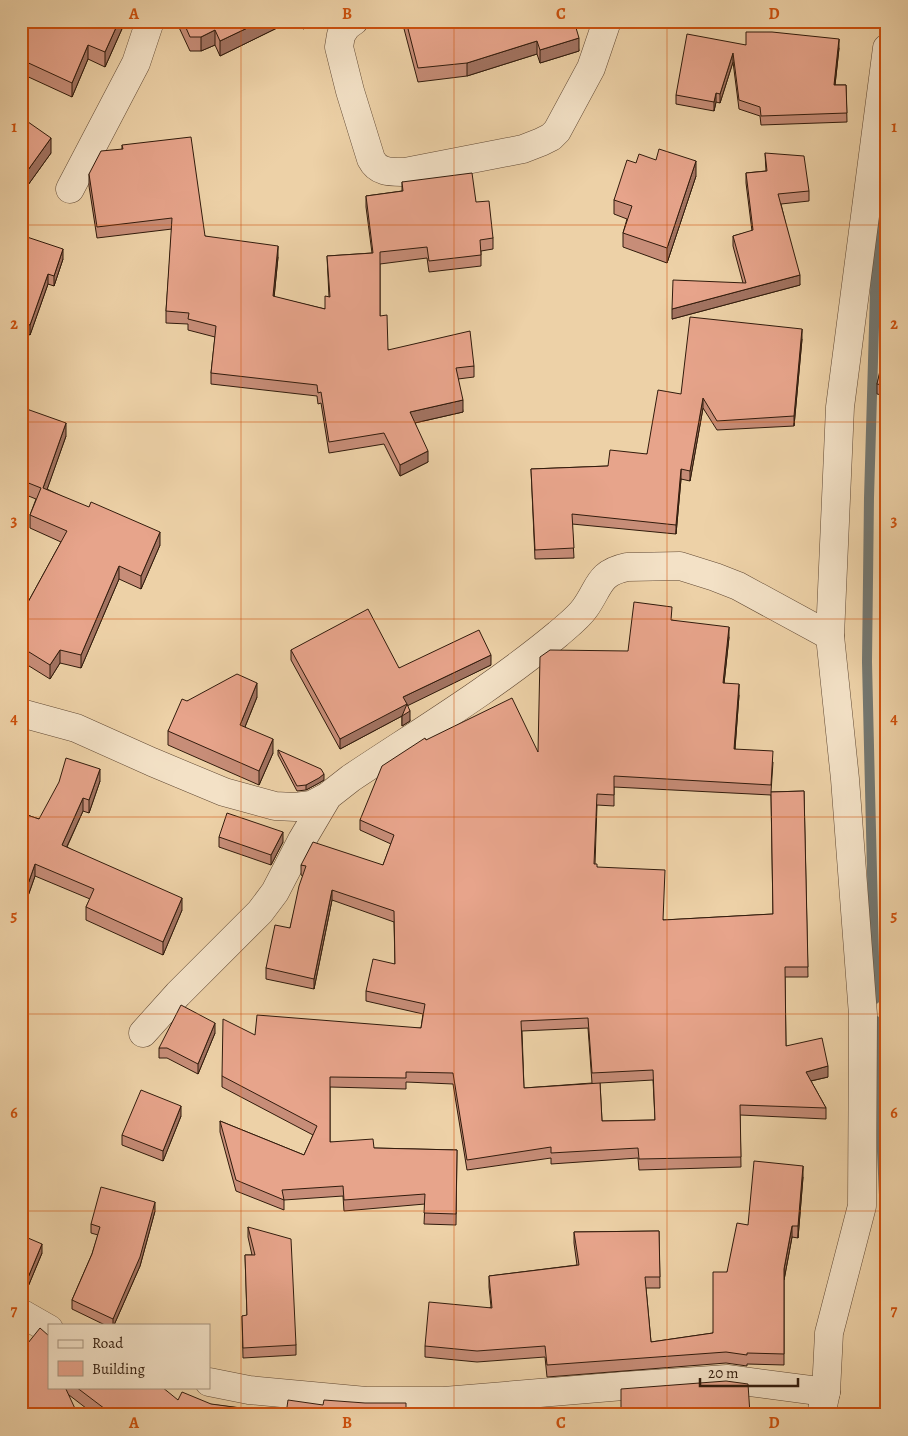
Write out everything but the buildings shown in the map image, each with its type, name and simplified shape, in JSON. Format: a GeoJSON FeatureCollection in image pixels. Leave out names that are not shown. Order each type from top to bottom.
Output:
{"type":"FeatureCollection","features":[{"type":"Feature","properties":{"kind":"street"},"geometry":{"type":"LineString","coordinates":[[70,189],[136,63],[150,21]]}},
{"type":"Feature","properties":{"kind":"street"},"geometry":{"type":"LineString","coordinates":[[354,21],[347,26],[341,35],[339,48],[371,159],[377,167],[387,172],[405,172],[523,149],[551,138],[558,131],[591,68],[607,21]]}},
{"type":"Feature","properties":{"kind":"street"},"geometry":{"type":"LineString","coordinates":[[210,1382],[249,1390],[366,1401],[444,1401],[727,1379],[824,1403],[829,1334],[862,1206],[863,1015],[845,779],[830,636],[840,407],[877,202],[887,48]]}},
{"type":"Feature","properties":{"kind":"street"},"geometry":{"type":"LineString","coordinates":[[21,712],[76,728],[224,792],[275,806],[295,807],[310,805],[328,796],[351,778],[497,680],[578,616],[603,578],[619,569],[627,567],[680,566],[715,577],[738,586],[830,636]]}},
{"type":"Feature","properties":{"kind":"street"},"geometry":{"type":"LineString","coordinates":[[144,1033],[178,994],[260,912],[275,892],[328,796]]}},
{"type":"Feature","properties":{"kind":"street"},"geometry":{"type":"LineString","coordinates":[[21,1313],[48,1328]]}},
{"type":"Feature","properties":{"kind":"waterway"},"geometry":{"type":"LineString","coordinates":[[875,999],[867,662],[869,498],[877,224]]}},
{"type":"Feature","properties":{"kind":"waterway"},"geometry":{"type":"LineString","coordinates":[[876,1021],[884,1195]]}}]}
